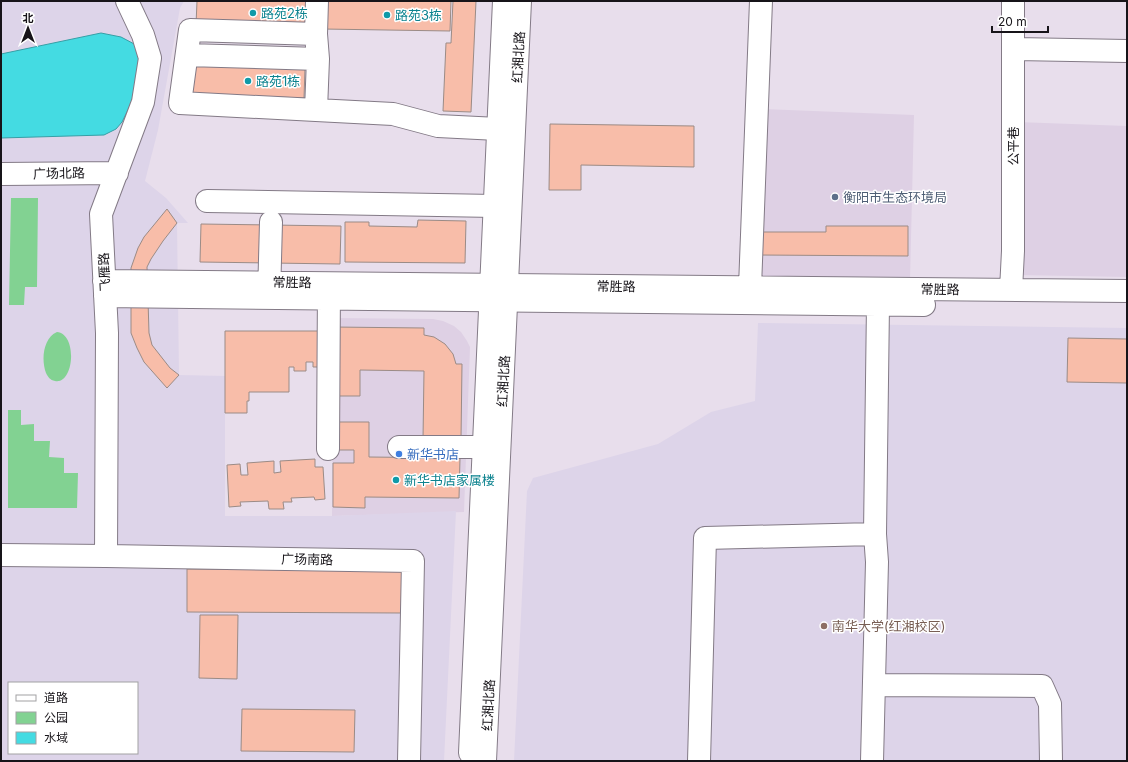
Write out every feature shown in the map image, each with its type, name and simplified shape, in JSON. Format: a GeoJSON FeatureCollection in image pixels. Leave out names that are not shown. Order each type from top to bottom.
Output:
{"type":"FeatureCollection","features":[{"type":"Feature","properties":{"kind":"street","name":"飞雁路"},"geometry":{"type":"LineString","coordinates":[[106,556],[107,333],[101,214],[143,102],[150,58],[143,35],[127,1]]}},
{"type":"Feature","properties":{"kind":"street"},"geometry":{"type":"LineString","coordinates":[[316,110],[318,59],[316,34],[317,1]]}},
{"type":"Feature","properties":{"kind":"street","name":"红湘北路"},"geometry":{"type":"LineString","coordinates":[[485,761],[499,292],[495,206],[504,1]]}},
{"type":"Feature","properties":{"kind":"street","name":"红湘北路"},"geometry":{"type":"LineString","coordinates":[[470,761],[484,448],[499,292],[520,1]]}},
{"type":"Feature","properties":{"kind":"street"},"geometry":{"type":"LineString","coordinates":[[750,287],[761,1]]}},
{"type":"Feature","properties":{"kind":"street","name":"公平巷"},"geometry":{"type":"LineString","coordinates":[[1011,290],[1013,251],[1013,1]]}},
{"type":"Feature","properties":{"kind":"street"},"geometry":{"type":"LineString","coordinates":[[316,34],[190,30],[180,103],[393,114],[438,126],[498,129]]}},
{"type":"Feature","properties":{"kind":"street"},"geometry":{"type":"LineString","coordinates":[[1013,48],[1127,51]]}},
{"type":"Feature","properties":{"kind":"street"},"geometry":{"type":"LineString","coordinates":[[186,55],[318,59]]}},
{"type":"Feature","properties":{"kind":"street","name":"广场北路"},"geometry":{"type":"LineString","coordinates":[[1,174],[117,173]]}},
{"type":"Feature","properties":{"kind":"street"},"geometry":{"type":"LineString","coordinates":[[207,201],[495,206]]}},
{"type":"Feature","properties":{"kind":"street"},"geometry":{"type":"LineString","coordinates":[[270,290],[271,222]]}},
{"type":"Feature","properties":{"kind":"street","name":"常胜路"},"geometry":{"type":"LineString","coordinates":[[499,292],[750,287],[1127,292]]}},
{"type":"Feature","properties":{"kind":"street","name":"常胜路"},"geometry":{"type":"LineString","coordinates":[[105,288],[499,292],[878,304],[1127,307]]}},
{"type":"Feature","properties":{"kind":"street"},"geometry":{"type":"LineString","coordinates":[[328,449],[329,291]]}},
{"type":"Feature","properties":{"kind":"street"},"geometry":{"type":"LineString","coordinates":[[872,761],[877,562],[875,534],[878,304]]}},
{"type":"Feature","properties":{"kind":"street"},"geometry":{"type":"LineString","coordinates":[[399,448],[484,448]]}},
{"type":"Feature","properties":{"kind":"street"},"geometry":{"type":"LineString","coordinates":[[699,761],[705,538],[875,534]]}},
{"type":"Feature","properties":{"kind":"street","name":"广场南路"},"geometry":{"type":"LineString","coordinates":[[1,555],[413,561],[410,761]]}},
{"type":"Feature","properties":{"kind":"street"},"geometry":{"type":"LineString","coordinates":[[874,685],[1042,686],[1050,704],[1051,761]]}},
{"type":"Feature","properties":{"kind":"shaded area"},"geometry":{"type":"Polygon","coordinates":[[[1,1],[184,1],[180,8],[158,130],[145,181],[166,198],[188,223],[177,223],[179,375],[225,376],[225,516],[332,516],[456,511],[444,761],[1,761],[1,1]]]}},
{"type":"Feature","properties":{"kind":"shaded area","name":"衡阳市生态环境局"},"geometry":{"type":"Polygon","coordinates":[[[763,109],[914,115],[910,280],[755,279],[763,109]]]}},
{"type":"Feature","properties":{"kind":"shaded area"},"geometry":{"type":"Polygon","coordinates":[[[1017,122],[1127,126],[1127,277],[1017,275],[1017,122]]]}},
{"type":"Feature","properties":{"kind":"shaded area","name":"新华书店"},"geometry":{"type":"Polygon","coordinates":[[[333,318],[433,319],[443,321],[454,326],[461,332],[470,347],[464,512],[332,516],[333,318]]]}},
{"type":"Feature","properties":{"kind":"shaded area","name":"南华大学(红湘校区)"},"geometry":{"type":"Polygon","coordinates":[[[758,323],[1127,328],[1127,761],[514,761],[527,491],[533,478],[658,444],[711,412],[755,401],[758,323]]]}},
{"type":"Feature","properties":{"kind":"green space"},"geometry":{"type":"Polygon","coordinates":[[[11,198],[38,198],[37,287],[25,287],[24,305],[9,305],[11,198]]]}},
{"type":"Feature","properties":{"kind":"green space"},"geometry":{"type":"Polygon","coordinates":[[[57,332],[64,335],[68,341],[71,349],[71,359],[70,368],[66,375],[61,380],[55,381],[49,378],[44,368],[44,350],[49,339],[57,332]]]}},
{"type":"Feature","properties":{"kind":"green space"},"geometry":{"type":"Polygon","coordinates":[[[8,410],[21,410],[21,425],[34,424],[34,441],[50,441],[49,457],[64,458],[64,473],[78,473],[77,508],[8,508],[8,410]]]}},
{"type":"Feature","properties":{"kind":"water"},"geometry":{"type":"Polygon","coordinates":[[[101,33],[121,37],[138,46],[142,61],[135,96],[122,122],[116,129],[104,135],[1,138],[1,54],[101,33]]]}},
{"type":"Feature","properties":{"kind":"building","name":"路苑2栋"},"geometry":{"type":"Polygon","coordinates":[[[197,1],[311,1],[310,29],[196,25],[197,1]]]}},
{"type":"Feature","properties":{"kind":"building","name":"路苑3栋"},"geometry":{"type":"Polygon","coordinates":[[[323,1],[451,1],[450,31],[323,29],[323,1]]]}},
{"type":"Feature","properties":{"kind":"building"},"geometry":{"type":"Polygon","coordinates":[[[453,1],[476,1],[471,112],[443,111],[446,43],[451,43],[453,1]]]}},
{"type":"Feature","properties":{"kind":"building","name":"路苑1栋"},"geometry":{"type":"Polygon","coordinates":[[[192,65],[305,68],[304,98],[191,94],[192,65]]]}},
{"type":"Feature","properties":{"kind":"building"},"geometry":{"type":"Polygon","coordinates":[[[550,124],[694,126],[694,167],[581,165],[581,190],[549,190],[550,124]]]}},
{"type":"Feature","properties":{"kind":"building"},"geometry":{"type":"Polygon","coordinates":[[[167,209],[177,223],[163,241],[147,267],[149,333],[152,345],[170,368],[179,375],[167,388],[144,362],[131,333],[131,268],[138,248],[144,237],[167,209]]]}},
{"type":"Feature","properties":{"kind":"building"},"geometry":{"type":"Polygon","coordinates":[[[418,220],[466,221],[465,263],[345,262],[345,222],[369,222],[369,226],[417,227],[418,220]]]}},
{"type":"Feature","properties":{"kind":"building"},"geometry":{"type":"Polygon","coordinates":[[[201,224],[341,226],[340,264],[200,262],[201,224]]]}},
{"type":"Feature","properties":{"kind":"building"},"geometry":{"type":"Polygon","coordinates":[[[826,226],[908,226],[908,256],[758,255],[759,232],[826,232],[826,226]]]}},
{"type":"Feature","properties":{"kind":"building","name":"新华书店"},"geometry":{"type":"Polygon","coordinates":[[[333,327],[424,328],[424,335],[434,337],[445,344],[453,354],[456,364],[462,364],[461,439],[423,439],[424,371],[360,370],[360,396],[332,396],[333,327]]]}},
{"type":"Feature","properties":{"kind":"building"},"geometry":{"type":"Polygon","coordinates":[[[225,331],[326,331],[326,367],[313,367],[313,362],[306,362],[306,371],[294,371],[294,367],[289,367],[289,392],[249,392],[247,413],[225,413],[225,331]]]}},
{"type":"Feature","properties":{"kind":"building"},"geometry":{"type":"Polygon","coordinates":[[[1068,338],[1127,339],[1127,383],[1067,382],[1068,338]]]}},
{"type":"Feature","properties":{"kind":"building","name":"新华书店家属楼"},"geometry":{"type":"Polygon","coordinates":[[[333,422],[369,422],[369,457],[460,458],[459,498],[365,497],[365,508],[333,507],[333,463],[354,463],[354,450],[333,450],[333,422]]]}},
{"type":"Feature","properties":{"kind":"building"},"geometry":{"type":"Polygon","coordinates":[[[315,459],[315,467],[323,467],[325,499],[315,500],[314,497],[291,498],[292,502],[283,502],[284,509],[269,509],[268,501],[240,502],[241,506],[229,507],[227,465],[240,464],[241,475],[248,475],[247,463],[274,461],[274,473],[281,472],[280,461],[315,459]]]}},
{"type":"Feature","properties":{"kind":"building"},"geometry":{"type":"Polygon","coordinates":[[[187,569],[402,570],[402,613],[187,612],[187,569]]]}},
{"type":"Feature","properties":{"kind":"building"},"geometry":{"type":"Polygon","coordinates":[[[200,615],[238,615],[237,679],[199,678],[200,615]]]}},
{"type":"Feature","properties":{"kind":"building"},"geometry":{"type":"Polygon","coordinates":[[[242,709],[355,710],[354,752],[241,751],[242,709]]]}},
{"type":"Feature","properties":{"kind":"place","name":"路苑2栋"},"geometry":{"type":"Point","coordinates":[253,13]}},
{"type":"Feature","properties":{"kind":"place","name":"路苑3栋"},"geometry":{"type":"Point","coordinates":[387,15]}},
{"type":"Feature","properties":{"kind":"place","name":"路苑1栋"},"geometry":{"type":"Point","coordinates":[248,81]}},
{"type":"Feature","properties":{"kind":"place","name":"衡阳市生态环境局"},"geometry":{"type":"Point","coordinates":[835,197]}},
{"type":"Feature","properties":{"kind":"place","name":"新华书店"},"geometry":{"type":"Point","coordinates":[399,454]}},
{"type":"Feature","properties":{"kind":"place","name":"新华书店家属楼"},"geometry":{"type":"Point","coordinates":[396,480]}},
{"type":"Feature","properties":{"kind":"place","name":"南华大学(红湘校区)"},"geometry":{"type":"Point","coordinates":[824,626]}}]}
